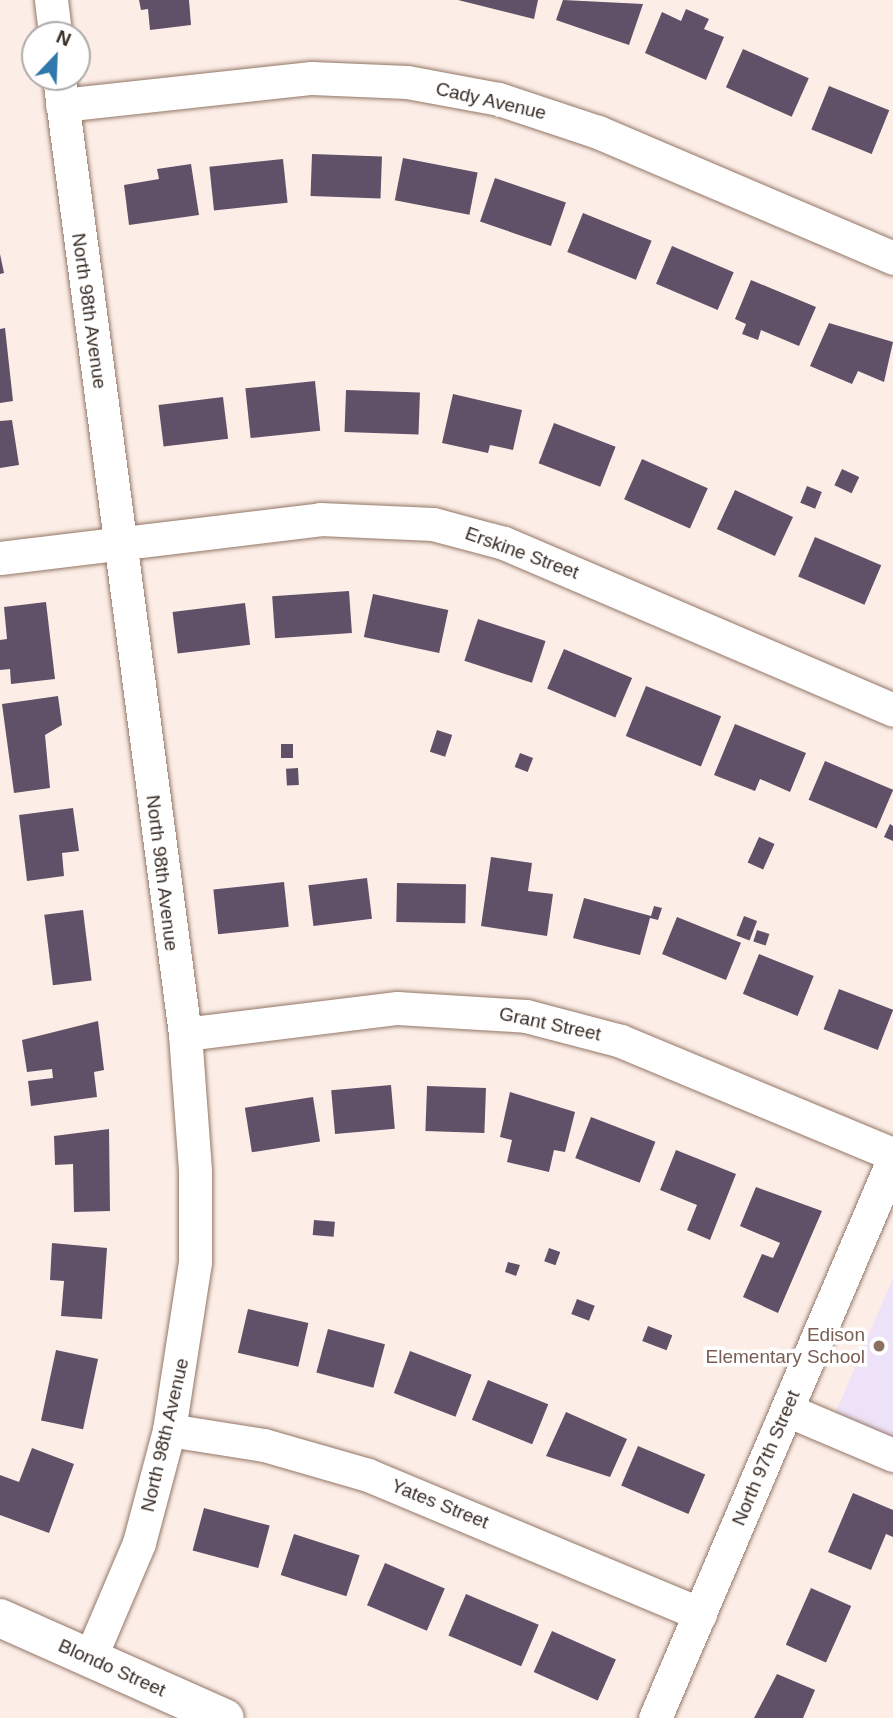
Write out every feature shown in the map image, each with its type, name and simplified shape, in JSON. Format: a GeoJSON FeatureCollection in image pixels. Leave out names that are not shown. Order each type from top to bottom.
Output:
{"type":"FeatureCollection","features":[{"type":"Feature","properties":{"kind":"main road","name":"Blondo Street"},"geometry":{"type":"LineString","coordinates":[[0,1618],[225,1718]]}},
{"type":"Feature","properties":{"kind":"street"},"geometry":{"type":"LineString","coordinates":[[51,0],[53,21]]}},
{"type":"Feature","properties":{"kind":"street","name":"Cady Avenue"},"geometry":{"type":"LineString","coordinates":[[91,89],[312,78],[407,82],[486,97],[598,132],[893,258]]}},
{"type":"Feature","properties":{"kind":"street","name":"North 98th Avenue"},"geometry":{"type":"LineString","coordinates":[[61,91],[185,1034],[195,1262],[169,1430],[139,1543],[90,1658]]}},
{"type":"Feature","properties":{"kind":"street","name":"Erskine Street"},"geometry":{"type":"LineString","coordinates":[[0,558],[320,519],[464,530],[893,710]]}},
{"type":"Feature","properties":{"kind":"street","name":"Grant Street"},"geometry":{"type":"LineString","coordinates":[[185,1034],[397,1008],[527,1016],[621,1041],[893,1154]]}},
{"type":"Feature","properties":{"kind":"street","name":"North 97th Street"},"geometry":{"type":"LineString","coordinates":[[656,1718],[893,1160]]}},
{"type":"Feature","properties":{"kind":"street"},"geometry":{"type":"LineString","coordinates":[[787,1410],[893,1455]]}},
{"type":"Feature","properties":{"kind":"street","name":"Yates Street"},"geometry":{"type":"LineString","coordinates":[[169,1430],[264,1445],[368,1475],[700,1614]]}},
{"type":"Feature","properties":{"kind":"shaded area","name":"Edison Elementary School"},"geometry":{"type":"Polygon","coordinates":[[[893,1278],[893,1438],[835,1414],[893,1278]]]}},
{"type":"Feature","properties":{"kind":"building"},"geometry":{"type":"Polygon","coordinates":[[[139,0],[189,0],[191,25],[150,30],[148,9],[141,10],[139,0]]]}},
{"type":"Feature","properties":{"kind":"building"},"geometry":{"type":"Polygon","coordinates":[[[458,0],[538,0],[534,19],[458,0]]]}},
{"type":"Feature","properties":{"kind":"building"},"geometry":{"type":"Polygon","coordinates":[[[563,0],[643,4],[629,45],[556,20],[563,0]]]}},
{"type":"Feature","properties":{"kind":"building"},"geometry":{"type":"Polygon","coordinates":[[[686,9],[709,19],[704,29],[724,37],[706,80],[645,53],[662,12],[681,21],[686,9]]]}},
{"type":"Feature","properties":{"kind":"building"},"geometry":{"type":"Polygon","coordinates":[[[743,49],[809,78],[792,117],[726,87],[743,49]]]}},
{"type":"Feature","properties":{"kind":"building"},"geometry":{"type":"Polygon","coordinates":[[[829,86],[889,110],[872,154],[811,130],[829,86]]]}},
{"type":"Feature","properties":{"kind":"building"},"geometry":{"type":"Polygon","coordinates":[[[312,154],[382,156],[380,198],[311,196],[312,154]]]}},
{"type":"Feature","properties":{"kind":"building"},"geometry":{"type":"Polygon","coordinates":[[[403,158],[478,173],[469,215],[395,200],[403,158]]]}},
{"type":"Feature","properties":{"kind":"building"},"geometry":{"type":"Polygon","coordinates":[[[283,159],[288,203],[214,210],[209,167],[283,159]]]}},
{"type":"Feature","properties":{"kind":"building"},"geometry":{"type":"Polygon","coordinates":[[[191,164],[199,215],[129,225],[124,185],[159,179],[157,169],[191,164]]]}},
{"type":"Feature","properties":{"kind":"building"},"geometry":{"type":"Polygon","coordinates":[[[495,178],[566,202],[551,246],[480,221],[495,178]]]}},
{"type":"Feature","properties":{"kind":"building"},"geometry":{"type":"Polygon","coordinates":[[[583,213],[652,241],[636,280],[567,252],[583,213]]]}},
{"type":"Feature","properties":{"kind":"building"},"geometry":{"type":"Polygon","coordinates":[[[672,246],[734,272],[718,310],[656,284],[672,246]]]}},
{"type":"Feature","properties":{"kind":"building"},"geometry":{"type":"Polygon","coordinates":[[[0,254],[4,273],[0,274],[0,254]]]}},
{"type":"Feature","properties":{"kind":"building"},"geometry":{"type":"Polygon","coordinates":[[[751,280],[816,307],[799,346],[761,330],[758,340],[742,334],[746,324],[735,319],[751,280]]]}},
{"type":"Feature","properties":{"kind":"building"},"geometry":{"type":"Polygon","coordinates":[[[829,323],[893,342],[884,382],[858,371],[852,384],[810,366],[829,323]]]}},
{"type":"Feature","properties":{"kind":"building"},"geometry":{"type":"Polygon","coordinates":[[[5,328],[13,401],[0,403],[0,329],[5,328]]]}},
{"type":"Feature","properties":{"kind":"building"},"geometry":{"type":"Polygon","coordinates":[[[315,381],[320,431],[251,438],[245,388],[315,381]]]}},
{"type":"Feature","properties":{"kind":"building"},"geometry":{"type":"Polygon","coordinates":[[[346,390],[420,393],[418,435],[345,432],[346,390]]]}},
{"type":"Feature","properties":{"kind":"building"},"geometry":{"type":"Polygon","coordinates":[[[453,394],[522,410],[513,450],[490,445],[488,453],[442,443],[453,394]]]}},
{"type":"Feature","properties":{"kind":"building"},"geometry":{"type":"Polygon","coordinates":[[[223,397],[228,439],[164,447],[158,405],[223,397]]]}},
{"type":"Feature","properties":{"kind":"building"},"geometry":{"type":"Polygon","coordinates":[[[12,420],[19,465],[0,468],[0,421],[12,420]]]}},
{"type":"Feature","properties":{"kind":"building"},"geometry":{"type":"Polygon","coordinates":[[[554,423],[616,447],[600,487],[539,463],[554,423]]]}},
{"type":"Feature","properties":{"kind":"building"},"geometry":{"type":"Polygon","coordinates":[[[642,459],[708,488],[690,528],[624,499],[642,459]]]}},
{"type":"Feature","properties":{"kind":"building"},"geometry":{"type":"Polygon","coordinates":[[[842,469],[859,477],[852,493],[834,485],[842,469]]]}},
{"type":"Feature","properties":{"kind":"building"},"geometry":{"type":"Polygon","coordinates":[[[807,486],[822,492],[815,509],[800,503],[807,486]]]}},
{"type":"Feature","properties":{"kind":"building"},"geometry":{"type":"Polygon","coordinates":[[[735,490],[793,517],[775,556],[717,529],[735,490]]]}},
{"type":"Feature","properties":{"kind":"building"},"geometry":{"type":"Polygon","coordinates":[[[815,537],[881,565],[864,605],[798,577],[815,537]]]}},
{"type":"Feature","properties":{"kind":"building"},"geometry":{"type":"Polygon","coordinates":[[[349,591],[352,633],[275,638],[272,596],[349,591]]]}},
{"type":"Feature","properties":{"kind":"building"},"geometry":{"type":"Polygon","coordinates":[[[373,594],[448,610],[439,653],[364,637],[373,594]]]}},
{"type":"Feature","properties":{"kind":"building"},"geometry":{"type":"Polygon","coordinates":[[[46,602],[55,679],[11,684],[10,669],[0,670],[0,640],[7,639],[4,607],[46,602]]]}},
{"type":"Feature","properties":{"kind":"building"},"geometry":{"type":"Polygon","coordinates":[[[245,603],[250,645],[178,654],[173,612],[245,603]]]}},
{"type":"Feature","properties":{"kind":"building"},"geometry":{"type":"Polygon","coordinates":[[[478,619],[546,641],[532,683],[464,661],[478,619]]]}},
{"type":"Feature","properties":{"kind":"building"},"geometry":{"type":"Polygon","coordinates":[[[564,649],[632,678],[615,717],[547,689],[564,649]]]}},
{"type":"Feature","properties":{"kind":"building"},"geometry":{"type":"Polygon","coordinates":[[[646,686],[721,716],[701,766],[626,736],[646,686]]]}},
{"type":"Feature","properties":{"kind":"building"},"geometry":{"type":"Polygon","coordinates":[[[58,696],[62,725],[45,735],[50,788],[14,793],[2,704],[58,696]]]}},
{"type":"Feature","properties":{"kind":"building"},"geometry":{"type":"Polygon","coordinates":[[[735,724],[806,753],[790,792],[760,779],[755,791],[714,775],[735,724]]]}},
{"type":"Feature","properties":{"kind":"building"},"geometry":{"type":"Polygon","coordinates":[[[437,730],[452,735],[445,757],[430,752],[437,730]]]}},
{"type":"Feature","properties":{"kind":"building"},"geometry":{"type":"Polygon","coordinates":[[[281,744],[293,744],[293,758],[281,758],[281,744]]]}},
{"type":"Feature","properties":{"kind":"building"},"geometry":{"type":"Polygon","coordinates":[[[520,753],[533,758],[528,772],[515,767],[520,753]]]}},
{"type":"Feature","properties":{"kind":"building"},"geometry":{"type":"Polygon","coordinates":[[[825,761],[893,790],[877,829],[809,800],[825,761]]]}},
{"type":"Feature","properties":{"kind":"building"},"geometry":{"type":"Polygon","coordinates":[[[298,768],[299,785],[287,786],[286,769],[298,768]]]}},
{"type":"Feature","properties":{"kind":"building"},"geometry":{"type":"Polygon","coordinates":[[[73,808],[79,851],[62,853],[64,876],[27,881],[19,815],[73,808]]]}},
{"type":"Feature","properties":{"kind":"building"},"geometry":{"type":"Polygon","coordinates":[[[890,824],[893,826],[893,841],[884,837],[890,824]]]}},
{"type":"Feature","properties":{"kind":"building"},"geometry":{"type":"Polygon","coordinates":[[[759,837],[775,844],[763,869],[748,863],[759,837]]]}},
{"type":"Feature","properties":{"kind":"building"},"geometry":{"type":"Polygon","coordinates":[[[491,857],[532,863],[528,891],[553,894],[547,936],[481,926],[491,857]]]}},
{"type":"Feature","properties":{"kind":"building"},"geometry":{"type":"Polygon","coordinates":[[[367,878],[372,919],[313,926],[308,885],[367,878]]]}},
{"type":"Feature","properties":{"kind":"building"},"geometry":{"type":"Polygon","coordinates":[[[284,882],[289,927],[218,934],[213,889],[284,882]]]}},
{"type":"Feature","properties":{"kind":"building"},"geometry":{"type":"Polygon","coordinates":[[[397,883],[466,884],[465,923],[396,922],[397,883]]]}},
{"type":"Feature","properties":{"kind":"building"},"geometry":{"type":"Polygon","coordinates":[[[584,898],[651,916],[654,906],[662,908],[658,920],[650,918],[640,955],[573,938],[584,898]]]}},
{"type":"Feature","properties":{"kind":"building"},"geometry":{"type":"Polygon","coordinates":[[[83,910],[92,980],[53,985],[44,915],[83,910]]]}},
{"type":"Feature","properties":{"kind":"building"},"geometry":{"type":"Polygon","coordinates":[[[744,916],[757,921],[750,941],[736,936],[744,916]]]}},
{"type":"Feature","properties":{"kind":"building"},"geometry":{"type":"Polygon","coordinates":[[[677,917],[741,943],[726,980],[662,954],[677,917]]]}},
{"type":"Feature","properties":{"kind":"building"},"geometry":{"type":"Polygon","coordinates":[[[757,930],[769,934],[766,945],[753,941],[757,930]]]}},
{"type":"Feature","properties":{"kind":"building"},"geometry":{"type":"Polygon","coordinates":[[[759,954],[814,976],[798,1016],[743,994],[759,954]]]}},
{"type":"Feature","properties":{"kind":"building"},"geometry":{"type":"Polygon","coordinates":[[[839,989],[893,1010],[878,1050],[824,1029],[839,989]]]}},
{"type":"Feature","properties":{"kind":"building"},"geometry":{"type":"Polygon","coordinates":[[[98,1021],[104,1070],[94,1072],[97,1097],[31,1106],[28,1081],[53,1078],[52,1069],[27,1072],[22,1040],[98,1021]]]}},
{"type":"Feature","properties":{"kind":"building"},"geometry":{"type":"Polygon","coordinates":[[[391,1085],[395,1129],[335,1134],[331,1090],[391,1085]]]}},
{"type":"Feature","properties":{"kind":"building"},"geometry":{"type":"Polygon","coordinates":[[[427,1086],[486,1088],[484,1133],[425,1131],[427,1086]]]}},
{"type":"Feature","properties":{"kind":"building"},"geometry":{"type":"Polygon","coordinates":[[[510,1092],[575,1112],[565,1152],[554,1150],[549,1172],[507,1162],[512,1140],[500,1137],[510,1092]]]}},
{"type":"Feature","properties":{"kind":"building"},"geometry":{"type":"Polygon","coordinates":[[[313,1097],[320,1141],[252,1152],[245,1108],[313,1097]]]}},
{"type":"Feature","properties":{"kind":"building"},"geometry":{"type":"Polygon","coordinates":[[[591,1117],[655,1142],[640,1183],[575,1158],[591,1117]]]}},
{"type":"Feature","properties":{"kind":"building"},"geometry":{"type":"Polygon","coordinates":[[[109,1129],[110,1211],[74,1212],[73,1164],[55,1165],[54,1136],[109,1129]]]}},
{"type":"Feature","properties":{"kind":"building"},"geometry":{"type":"Polygon","coordinates":[[[676,1150],[736,1174],[710,1240],[687,1230],[697,1205],[660,1190],[676,1150]]]}},
{"type":"Feature","properties":{"kind":"building"},"geometry":{"type":"Polygon","coordinates":[[[756,1187],[822,1211],[778,1313],[743,1297],[762,1254],[773,1258],[780,1243],[740,1226],[756,1187]]]}},
{"type":"Feature","properties":{"kind":"building"},"geometry":{"type":"Polygon","coordinates":[[[314,1220],[335,1222],[334,1237],[313,1235],[314,1220]]]}},
{"type":"Feature","properties":{"kind":"building"},"geometry":{"type":"Polygon","coordinates":[[[52,1243],[107,1248],[102,1319],[61,1316],[64,1281],[50,1280],[52,1243]]]}},
{"type":"Feature","properties":{"kind":"building"},"geometry":{"type":"Polygon","coordinates":[[[549,1248],[560,1252],[555,1265],[544,1261],[549,1248]]]}},
{"type":"Feature","properties":{"kind":"building"},"geometry":{"type":"Polygon","coordinates":[[[508,1262],[520,1265],[516,1276],[505,1272],[508,1262]]]}},
{"type":"Feature","properties":{"kind":"building"},"geometry":{"type":"Polygon","coordinates":[[[577,1299],[595,1306],[589,1321],[571,1314],[577,1299]]]}},
{"type":"Feature","properties":{"kind":"building"},"geometry":{"type":"Polygon","coordinates":[[[248,1309],[308,1323],[298,1367],[238,1353],[248,1309]]]}},
{"type":"Feature","properties":{"kind":"building"},"geometry":{"type":"Polygon","coordinates":[[[648,1326],[672,1335],[667,1350],[642,1341],[648,1326]]]}},
{"type":"Feature","properties":{"kind":"building"},"geometry":{"type":"Polygon","coordinates":[[[328,1329],[385,1344],[373,1388],[316,1372],[328,1329]]]}},
{"type":"Feature","properties":{"kind":"building"},"geometry":{"type":"Polygon","coordinates":[[[56,1350],[98,1359],[83,1429],[41,1420],[56,1350]]]}},
{"type":"Feature","properties":{"kind":"building"},"geometry":{"type":"Polygon","coordinates":[[[410,1351],[472,1375],[455,1417],[394,1393],[410,1351]]]}},
{"type":"Feature","properties":{"kind":"building"},"geometry":{"type":"Polygon","coordinates":[[[488,1380],[548,1404],[532,1444],[472,1420],[488,1380]]]}},
{"type":"Feature","properties":{"kind":"building"},"geometry":{"type":"Polygon","coordinates":[[[566,1412],[627,1439],[610,1477],[546,1456],[566,1412]]]}},
{"type":"Feature","properties":{"kind":"building"},"geometry":{"type":"Polygon","coordinates":[[[638,1446],[705,1475],[688,1514],[621,1486],[638,1446]]]}},
{"type":"Feature","properties":{"kind":"building"},"geometry":{"type":"Polygon","coordinates":[[[32,1448],[74,1464],[49,1533],[0,1515],[0,1475],[19,1482],[32,1448]]]}},
{"type":"Feature","properties":{"kind":"building"},"geometry":{"type":"Polygon","coordinates":[[[853,1493],[893,1510],[893,1537],[886,1534],[871,1570],[828,1552],[853,1493]]]}},
{"type":"Feature","properties":{"kind":"building"},"geometry":{"type":"Polygon","coordinates":[[[204,1508],[270,1526],[258,1568],[193,1551],[204,1508]]]}},
{"type":"Feature","properties":{"kind":"building"},"geometry":{"type":"Polygon","coordinates":[[[294,1534],[360,1555],[346,1596],[281,1575],[294,1534]]]}},
{"type":"Feature","properties":{"kind":"building"},"geometry":{"type":"Polygon","coordinates":[[[385,1563],[445,1588],[427,1631],[367,1605],[385,1563]]]}},
{"type":"Feature","properties":{"kind":"building"},"geometry":{"type":"Polygon","coordinates":[[[811,1588],[851,1606],[826,1663],[786,1645],[811,1588]]]}},
{"type":"Feature","properties":{"kind":"building"},"geometry":{"type":"Polygon","coordinates":[[[466,1594],[539,1625],[521,1666],[448,1635],[466,1594]]]}},
{"type":"Feature","properties":{"kind":"building"},"geometry":{"type":"Polygon","coordinates":[[[552,1631],[616,1659],[598,1701],[534,1672],[552,1631]]]}},
{"type":"Feature","properties":{"kind":"building"},"geometry":{"type":"Polygon","coordinates":[[[777,1674],[815,1690],[803,1718],[754,1718],[777,1674]]]}},
{"type":"Feature","properties":{"kind":"place","name":"Edison Elementary School"},"geometry":{"type":"Point","coordinates":[879,1346]}}]}
